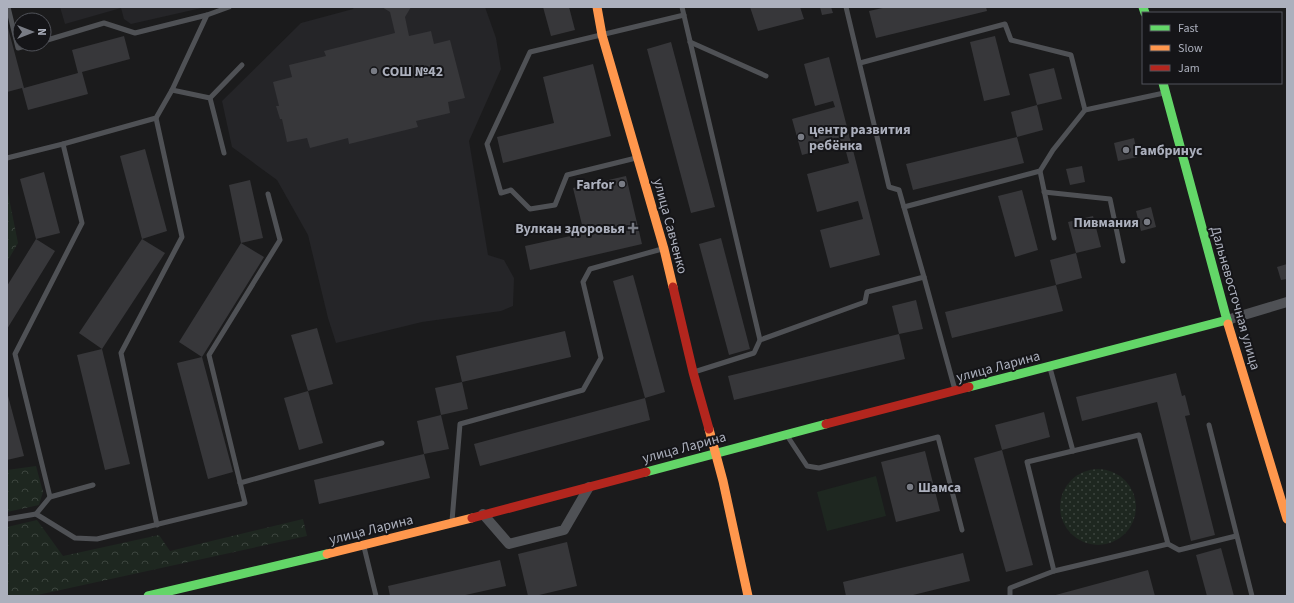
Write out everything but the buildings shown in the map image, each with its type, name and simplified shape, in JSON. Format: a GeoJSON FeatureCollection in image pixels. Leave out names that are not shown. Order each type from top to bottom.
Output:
{"type":"FeatureCollection","features":[{"type":"Feature","properties":{"kind":"main road","name":"улица Савченко"},"geometry":{"type":"LineString","coordinates":[[596,7],[602,35],[664,248],[693,372],[723,481],[748,596]]}},
{"type":"Feature","properties":{"kind":"main road","name":"Дальневосточная улица"},"geometry":{"type":"LineString","coordinates":[[1164,88],[1227,320],[1287,519]]}},
{"type":"Feature","properties":{"kind":"main road","name":"улица Ларина"},"geometry":{"type":"LineString","coordinates":[[152,596],[363,546],[693,458],[715,454],[786,434],[1227,320]]}},
{"type":"Feature","properties":{"kind":"street"},"geometry":{"type":"LineString","coordinates":[[1227,320],[1287,302]]}},
{"type":"Feature","properties":{"kind":"street"},"geometry":{"type":"LineString","coordinates":[[483,514],[509,544],[564,530],[589,486]]}},
{"type":"Feature","properties":{"kind":"lane"},"geometry":{"type":"LineString","coordinates":[[8,7],[12,23]]}},
{"type":"Feature","properties":{"kind":"lane"},"geometry":{"type":"LineString","coordinates":[[52,38],[104,23],[135,33],[207,15],[229,7]]}},
{"type":"Feature","properties":{"kind":"lane"},"geometry":{"type":"LineString","coordinates":[[682,7],[760,340],[754,353],[693,372]]}},
{"type":"Feature","properties":{"kind":"lane"},"geometry":{"type":"LineString","coordinates":[[846,7],[888,187],[899,190],[955,391]]}},
{"type":"Feature","properties":{"kind":"lane"},"geometry":{"type":"LineString","coordinates":[[157,525],[122,353],[182,237],[156,118],[172,90],[207,15]]}},
{"type":"Feature","properties":{"kind":"lane"},"geometry":{"type":"LineString","coordinates":[[638,158],[568,175],[555,206],[530,209],[511,190],[501,193],[488,144],[530,52],[684,15]]}},
{"type":"Feature","properties":{"kind":"lane"},"geometry":{"type":"LineString","coordinates":[[860,63],[1005,24],[1011,40],[1071,55],[1085,110]]}},
{"type":"Feature","properties":{"kind":"lane"},"geometry":{"type":"LineString","coordinates":[[690,42],[766,76]]}},
{"type":"Feature","properties":{"kind":"lane"},"geometry":{"type":"LineString","coordinates":[[210,98],[242,65]]}},
{"type":"Feature","properties":{"kind":"lane"},"geometry":{"type":"LineString","coordinates":[[1054,238],[1040,171],[1053,150],[1085,110],[1164,88]]}},
{"type":"Feature","properties":{"kind":"lane"},"geometry":{"type":"LineString","coordinates":[[172,90],[210,98]]}},
{"type":"Feature","properties":{"kind":"lane"},"geometry":{"type":"LineString","coordinates":[[210,98],[224,153]]}},
{"type":"Feature","properties":{"kind":"lane"},"geometry":{"type":"LineString","coordinates":[[7,158],[156,118]]}},
{"type":"Feature","properties":{"kind":"lane"},"geometry":{"type":"LineString","coordinates":[[50,497],[15,354],[82,223],[63,144]]}},
{"type":"Feature","properties":{"kind":"lane"},"geometry":{"type":"LineString","coordinates":[[904,207],[1040,171]]}},
{"type":"Feature","properties":{"kind":"lane"},"geometry":{"type":"LineString","coordinates":[[1044,192],[1110,199],[1123,261]]}},
{"type":"Feature","properties":{"kind":"lane"},"geometry":{"type":"LineString","coordinates":[[36,514],[75,538],[97,539],[245,502],[209,355],[280,240],[268,194]]}},
{"type":"Feature","properties":{"kind":"lane"},"geometry":{"type":"LineString","coordinates":[[452,522],[460,424],[583,390],[601,358],[583,282],[590,269],[664,248]]}},
{"type":"Feature","properties":{"kind":"lane"},"geometry":{"type":"LineString","coordinates":[[760,340],[865,302],[866,292],[924,277]]}},
{"type":"Feature","properties":{"kind":"lane"},"geometry":{"type":"LineString","coordinates":[[1049,366],[1073,450]]}},
{"type":"Feature","properties":{"kind":"lane"},"geometry":{"type":"LineString","coordinates":[[1209,425],[1252,596]]}},
{"type":"Feature","properties":{"kind":"lane"},"geometry":{"type":"LineString","coordinates":[[786,434],[807,466],[819,468],[938,437],[962,530]]}},
{"type":"Feature","properties":{"kind":"lane"},"geometry":{"type":"LineString","coordinates":[[1054,571],[1026,462],[1073,450],[1138,435],[1168,544]]}},
{"type":"Feature","properties":{"kind":"lane"},"geometry":{"type":"LineString","coordinates":[[240,483],[382,443]]}},
{"type":"Feature","properties":{"kind":"lane"},"geometry":{"type":"LineString","coordinates":[[7,519],[36,514],[50,497],[93,486]]}},
{"type":"Feature","properties":{"kind":"lane"},"geometry":{"type":"LineString","coordinates":[[1010,596],[1010,588],[1054,571],[1168,544],[1179,550],[1236,536]]}},
{"type":"Feature","properties":{"kind":"lane"},"geometry":{"type":"LineString","coordinates":[[363,546],[376,596]]}},
{"type":"Feature","properties":{"kind":"shaded area"},"geometry":{"type":"Polygon","coordinates":[[[60,7],[206,7],[131,24],[124,19],[121,8],[65,24],[60,7]]]}},
{"type":"Feature","properties":{"kind":"shaded area"},"geometry":{"type":"Polygon","coordinates":[[[354,7],[485,7],[496,38],[501,69],[469,141],[488,255],[504,260],[514,278],[513,306],[501,311],[422,322],[336,343],[328,318],[308,235],[277,180],[232,147],[222,101],[301,23],[353,9],[354,7]]]}},
{"type":"Feature","properties":{"kind":"green space"},"geometry":{"type":"Polygon","coordinates":[[[7,188],[18,243],[7,262],[7,188]]]}},
{"type":"Feature","properties":{"kind":"green space"},"geometry":{"type":"Polygon","coordinates":[[[36,466],[43,492],[39,505],[7,512],[7,470],[36,466]]]}},
{"type":"Feature","properties":{"kind":"green space"},"geometry":{"type":"Polygon","coordinates":[[[1098,469],[1113,472],[1125,480],[1133,492],[1136,507],[1133,522],[1125,534],[1113,542],[1098,545],[1083,542],[1071,534],[1063,522],[1060,507],[1063,492],[1071,480],[1083,472],[1098,469]]]}},
{"type":"Feature","properties":{"kind":"green space"},"geometry":{"type":"Polygon","coordinates":[[[876,476],[886,516],[827,531],[817,492],[876,476]]]}},
{"type":"Feature","properties":{"kind":"green space"},"geometry":{"type":"Polygon","coordinates":[[[303,519],[307,536],[33,596],[7,596],[7,527],[37,520],[63,556],[159,535],[170,551],[303,519]]]}},
{"type":"Feature","properties":{"kind":"traffic: fast"},"geometry":{"type":"LineString","coordinates":[[1143,7],[1145,12]]}},
{"type":"Feature","properties":{"kind":"traffic: fast"},"geometry":{"type":"LineString","coordinates":[[1163,84],[1228,324]]}},
{"type":"Feature","properties":{"kind":"traffic: fast"},"geometry":{"type":"LineString","coordinates":[[969,387],[1227,320]]}},
{"type":"Feature","properties":{"kind":"traffic: fast"},"geometry":{"type":"LineString","coordinates":[[646,472],[826,424]]}},
{"type":"Feature","properties":{"kind":"traffic: fast"},"geometry":{"type":"LineString","coordinates":[[148,596],[327,554]]}},
{"type":"Feature","properties":{"kind":"traffic: slow"},"geometry":{"type":"LineString","coordinates":[[597,7],[602,35],[664,249],[673,287]]}},
{"type":"Feature","properties":{"kind":"traffic: slow"},"geometry":{"type":"LineString","coordinates":[[1228,324],[1287,519]]}},
{"type":"Feature","properties":{"kind":"traffic: slow"},"geometry":{"type":"LineString","coordinates":[[709,429],[723,481],[748,596]]}},
{"type":"Feature","properties":{"kind":"traffic: slow"},"geometry":{"type":"LineString","coordinates":[[327,554],[472,518]]}},
{"type":"Feature","properties":{"kind":"traffic: jam"},"geometry":{"type":"LineString","coordinates":[[673,287],[693,372],[709,429]]}},
{"type":"Feature","properties":{"kind":"traffic: jam"},"geometry":{"type":"LineString","coordinates":[[826,424],[969,387]]}},
{"type":"Feature","properties":{"kind":"traffic: jam"},"geometry":{"type":"LineString","coordinates":[[472,518],[646,472]]}},
{"type":"Feature","properties":{"kind":"place","name":"СОШ №42"},"geometry":{"type":"Point","coordinates":[374,71]}},
{"type":"Feature","properties":{"kind":"place","name":"центр развития ребёнка"},"geometry":{"type":"Point","coordinates":[801,137]}},
{"type":"Feature","properties":{"kind":"place","name":"Гамбринус"},"geometry":{"type":"Point","coordinates":[1126,150]}},
{"type":"Feature","properties":{"kind":"place","name":"Farfor"},"geometry":{"type":"Point","coordinates":[622,184]}},
{"type":"Feature","properties":{"kind":"place","name":"Пивмания"},"geometry":{"type":"Point","coordinates":[1147,222]}},
{"type":"Feature","properties":{"kind":"place","name":"Вулкан здоровья"},"geometry":{"type":"Point","coordinates":[633,228]}},
{"type":"Feature","properties":{"kind":"place","name":"Шамса"},"geometry":{"type":"Point","coordinates":[910,487]}}]}
